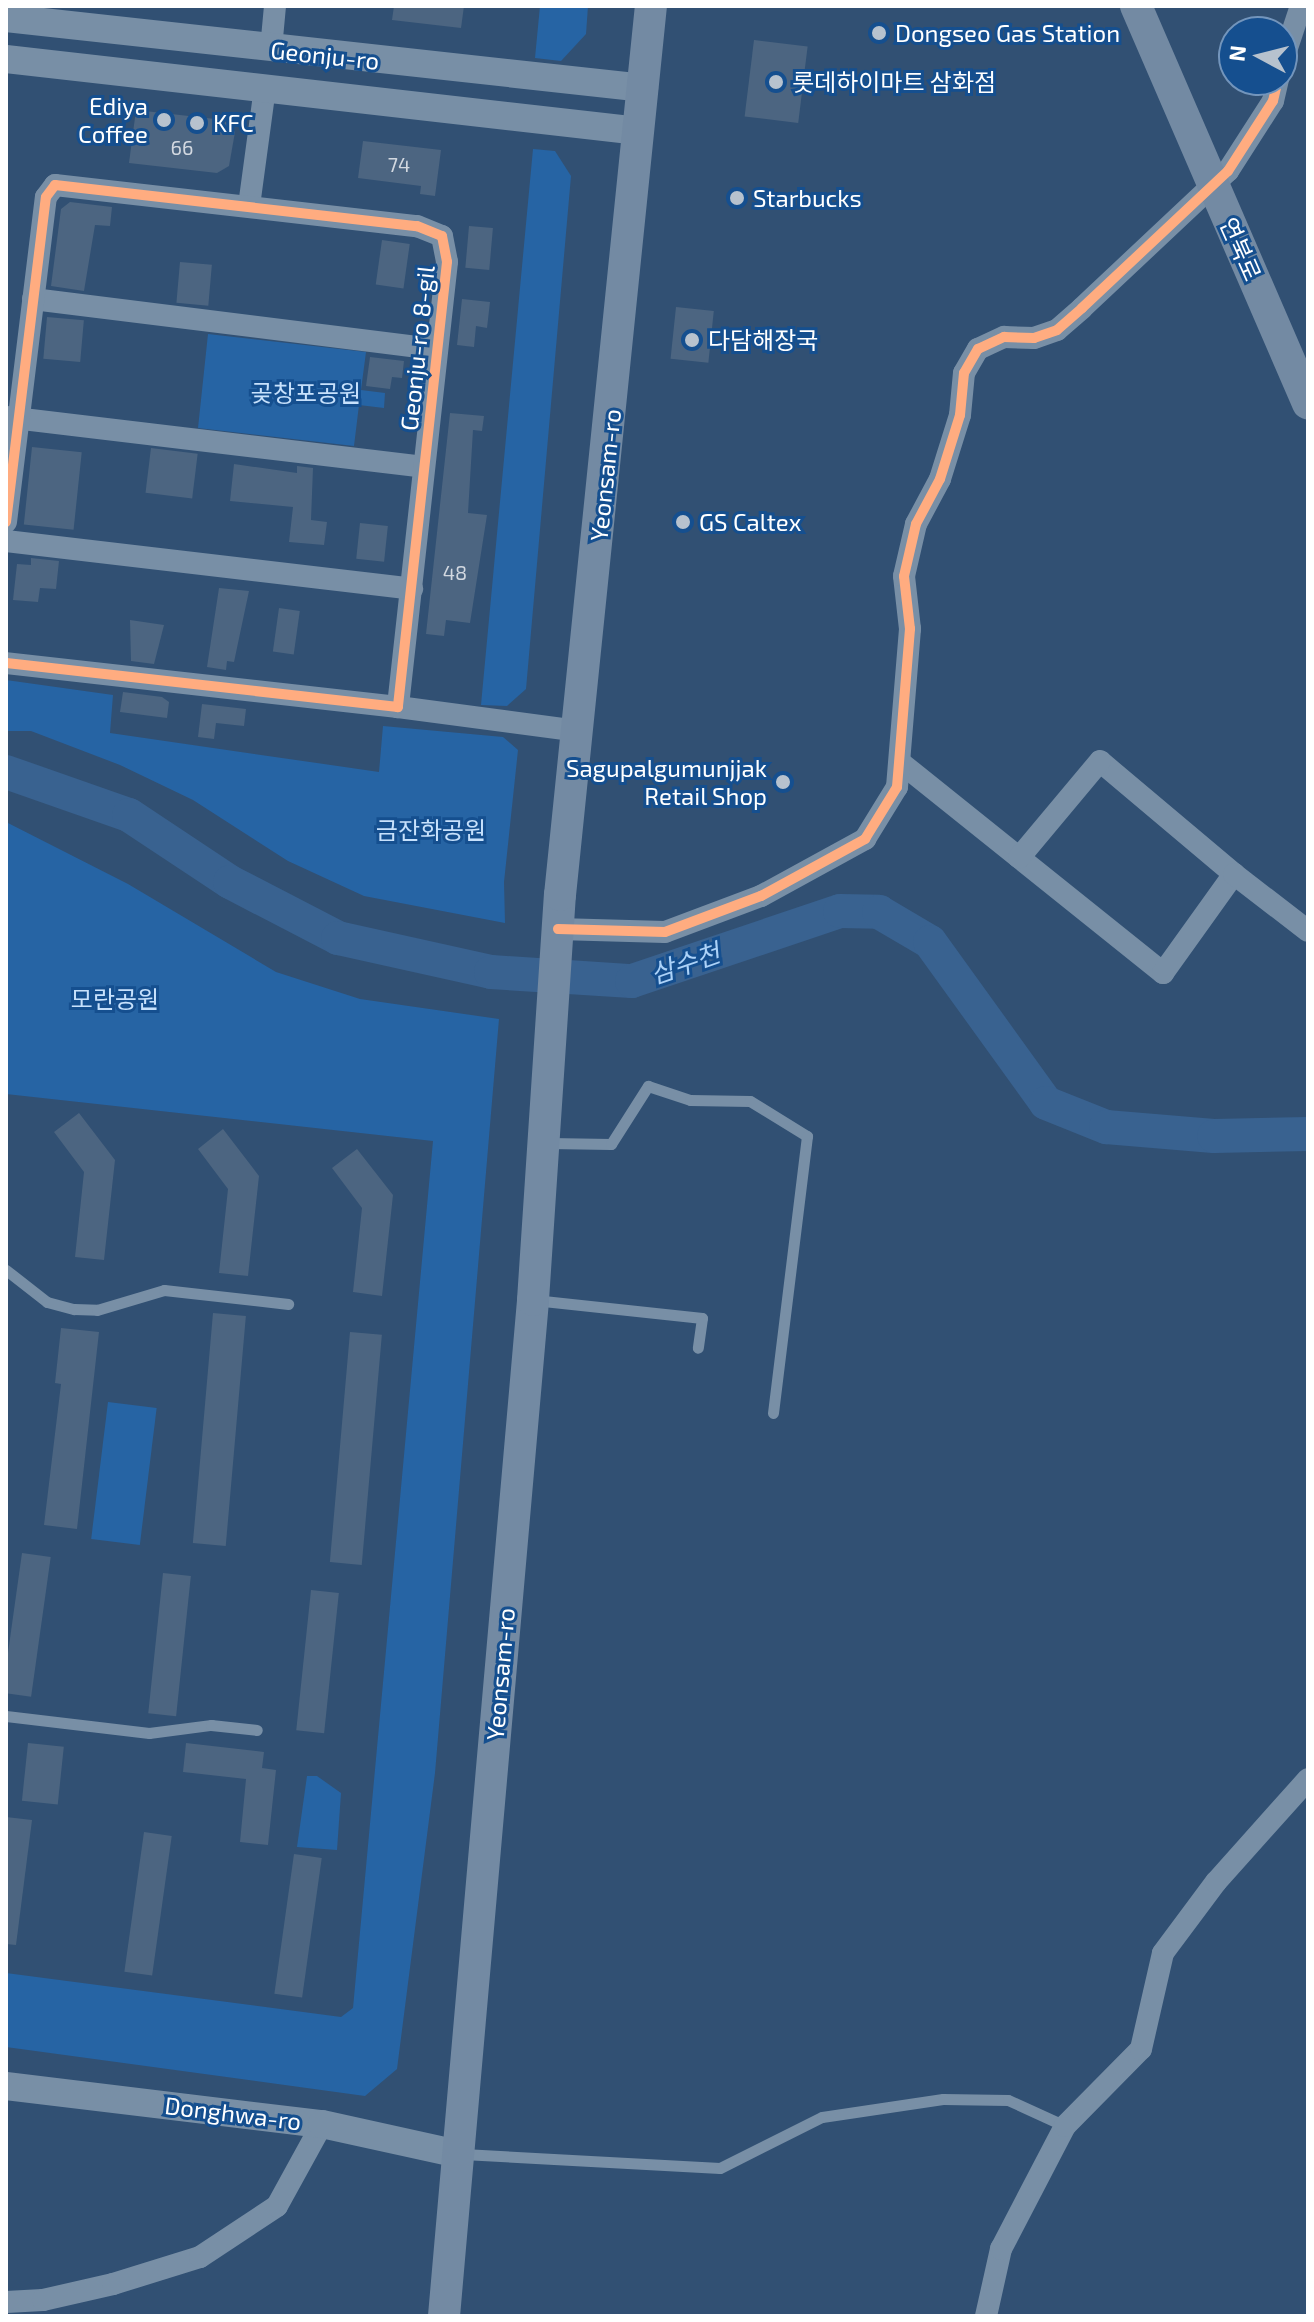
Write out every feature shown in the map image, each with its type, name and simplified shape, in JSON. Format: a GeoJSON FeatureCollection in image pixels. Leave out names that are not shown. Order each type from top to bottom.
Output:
{"type":"FeatureCollection","features":[{"type":"Feature","properties":{"kind":"main road","name":"Yeonsam-ro"},"geometry":{"type":"LineString","coordinates":[[444,2316],[533,1300],[557,936],[651,6]]}},
{"type":"Feature","properties":{"kind":"main road","name":"연북로"},"geometry":{"type":"LineString","coordinates":[[1136,6],[1308,403]]}},
{"type":"Feature","properties":{"kind":"street"},"geometry":{"type":"LineString","coordinates":[[271,49],[275,6]]}},
{"type":"Feature","properties":{"kind":"street","name":"Geonju-ro"},"geometry":{"type":"LineString","coordinates":[[6,18],[644,88]]}},
{"type":"Feature","properties":{"kind":"street","name":"Geonju-ro"},"geometry":{"type":"LineString","coordinates":[[6,59],[639,131]]}},
{"type":"Feature","properties":{"kind":"street"},"geometry":{"type":"LineString","coordinates":[[249,206],[265,88]]}},
{"type":"Feature","properties":{"kind":"street"},"geometry":{"type":"LineString","coordinates":[[557,936],[665,932],[761,896],[865,839],[897,787],[910,629],[904,576],[916,524],[940,479],[960,415],[964,373],[978,349],[1004,337],[1034,338],[1057,330],[1228,171],[1274,96]]}},
{"type":"Feature","properties":{"kind":"street","name":"Geonju-ro 8-gil"},"geometry":{"type":"LineString","coordinates":[[6,522],[12,417],[33,299],[46,197],[55,185],[249,206],[439,232],[447,262],[398,707]]}},
{"type":"Feature","properties":{"kind":"street","name":"Geonju-ro 8-gil"},"geometry":{"type":"LineString","coordinates":[[33,299],[437,349]]}},
{"type":"Feature","properties":{"kind":"street","name":"Geonju-ro 8-gil"},"geometry":{"type":"LineString","coordinates":[[12,417],[424,467]]}},
{"type":"Feature","properties":{"kind":"street"},"geometry":{"type":"LineString","coordinates":[[6,541],[412,589]]}},
{"type":"Feature","properties":{"kind":"street"},"geometry":{"type":"LineString","coordinates":[[6,663],[398,707],[579,731]]}},
{"type":"Feature","properties":{"kind":"street"},"geometry":{"type":"LineString","coordinates":[[1019,858],[1100,761],[1234,874],[1308,931]]}},
{"type":"Feature","properties":{"kind":"street"},"geometry":{"type":"LineString","coordinates":[[901,763],[1163,973],[1234,874]]}},
{"type":"Feature","properties":{"kind":"street"},"geometry":{"type":"LineString","coordinates":[[986,2316],[1001,2249],[1065,2126],[1141,2049],[1163,1953],[1216,1882],[1308,1779]]}},
{"type":"Feature","properties":{"kind":"street","name":"Donghwa-ro"},"geometry":{"type":"LineString","coordinates":[[6,2086],[322,2124],[458,2154]]}},
{"type":"Feature","properties":{"kind":"street"},"geometry":{"type":"LineString","coordinates":[[6,2302],[99,2287],[200,2257],[277,2206],[322,2124]]}},
{"type":"Feature","properties":{"kind":"lane"},"geometry":{"type":"LineString","coordinates":[[543,1143],[611,1144],[648,1086],[690,1100],[750,1101],[807,1136],[773,1413]]}},
{"type":"Feature","properties":{"kind":"lane"},"geometry":{"type":"LineString","coordinates":[[6,1270],[47,1302],[74,1309],[97,1310],[164,1290],[288,1304]]}},
{"type":"Feature","properties":{"kind":"lane"},"geometry":{"type":"LineString","coordinates":[[533,1300],[702,1318],[698,1348]]}},
{"type":"Feature","properties":{"kind":"lane"},"geometry":{"type":"LineString","coordinates":[[6,1716],[149,1733],[211,1725],[257,1730]]}},
{"type":"Feature","properties":{"kind":"lane"},"geometry":{"type":"LineString","coordinates":[[458,2154],[720,2168],[822,2117],[943,2099],[1008,2100],[1065,2126]]}},
{"type":"Feature","properties":{"kind":"green space"},"geometry":{"type":"Polygon","coordinates":[[[540,6],[588,6],[586,34],[561,61],[535,58],[540,6]]]}},
{"type":"Feature","properties":{"kind":"green space"},"geometry":{"type":"Polygon","coordinates":[[[533,149],[555,151],[571,176],[526,689],[507,706],[481,705],[533,149]]]}},
{"type":"Feature","properties":{"kind":"green space","name":"곶창포공원"},"geometry":{"type":"Polygon","coordinates":[[[208,334],[366,352],[361,390],[385,393],[384,408],[359,405],[354,446],[198,428],[208,334]]]}},
{"type":"Feature","properties":{"kind":"green space","name":"금잔화공원"},"geometry":{"type":"Polygon","coordinates":[[[6,680],[113,695],[110,733],[379,772],[383,726],[503,737],[518,750],[504,882],[505,923],[364,896],[288,861],[193,800],[120,765],[31,731],[6,731],[6,680]]]}},
{"type":"Feature","properties":{"kind":"green space","name":"모란공원"},"geometry":{"type":"Polygon","coordinates":[[[6,822],[128,884],[276,972],[360,999],[499,1019],[435,1773],[397,2069],[365,2096],[6,2047],[6,1973],[341,2017],[353,2008],[433,1141],[6,1094],[6,822]]]}},
{"type":"Feature","properties":{"kind":"green space"},"geometry":{"type":"Polygon","coordinates":[[[108,1402],[157,1408],[140,1545],[91,1539],[108,1402]]]}},
{"type":"Feature","properties":{"kind":"green space"},"geometry":{"type":"Polygon","coordinates":[[[307,1776],[317,1776],[341,1793],[337,1850],[297,1847],[307,1776]]]}},
{"type":"Feature","properties":{"kind":"building"},"geometry":{"type":"Polygon","coordinates":[[[394,6],[464,6],[461,28],[392,20],[394,6]]]}},
{"type":"Feature","properties":{"kind":"building","name":"롯데하이마트 삼화점"},"geometry":{"type":"Polygon","coordinates":[[[754,40],[808,47],[798,123],[745,116],[754,40]]]}},
{"type":"Feature","properties":{"kind":"building"},"geometry":{"type":"Polygon","coordinates":[[[136,110],[224,120],[235,132],[229,166],[217,173],[129,163],[136,110]]]}},
{"type":"Feature","properties":{"kind":"building"},"geometry":{"type":"Polygon","coordinates":[[[363,141],[441,150],[435,196],[420,194],[421,186],[358,178],[363,141]]]}},
{"type":"Feature","properties":{"kind":"building"},"geometry":{"type":"Polygon","coordinates":[[[70,202],[112,207],[110,226],[95,225],[84,291],[51,286],[61,209],[70,202]]]}},
{"type":"Feature","properties":{"kind":"building"},"geometry":{"type":"Polygon","coordinates":[[[469,226],[493,228],[489,270],[465,268],[469,226]]]}},
{"type":"Feature","properties":{"kind":"building"},"geometry":{"type":"Polygon","coordinates":[[[382,240],[410,244],[403,288],[376,285],[382,240]]]}},
{"type":"Feature","properties":{"kind":"building"},"geometry":{"type":"Polygon","coordinates":[[[180,262],[212,265],[208,306],[176,303],[180,262]]]}},
{"type":"Feature","properties":{"kind":"building"},"geometry":{"type":"Polygon","coordinates":[[[462,299],[490,302],[487,328],[476,326],[474,347],[457,345],[462,299]]]}},
{"type":"Feature","properties":{"kind":"building"},"geometry":{"type":"Polygon","coordinates":[[[676,307],[714,311],[708,363],[671,359],[676,307]]]}},
{"type":"Feature","properties":{"kind":"building"},"geometry":{"type":"Polygon","coordinates":[[[47,317],[84,320],[80,362],[43,359],[47,317]]]}},
{"type":"Feature","properties":{"kind":"building"},"geometry":{"type":"Polygon","coordinates":[[[370,357],[404,361],[402,378],[392,377],[390,389],[366,386],[370,357]]]}},
{"type":"Feature","properties":{"kind":"building"},"geometry":{"type":"Polygon","coordinates":[[[450,413],[484,416],[482,431],[473,430],[468,513],[487,515],[470,623],[446,620],[444,636],[426,634],[450,413]]]}},
{"type":"Feature","properties":{"kind":"building"},"geometry":{"type":"Polygon","coordinates":[[[32,447],[82,452],[74,530],[24,525],[32,447]]]}},
{"type":"Feature","properties":{"kind":"building"},"geometry":{"type":"Polygon","coordinates":[[[151,448],[198,454],[192,498],[146,493],[151,448]]]}},
{"type":"Feature","properties":{"kind":"building"},"geometry":{"type":"Polygon","coordinates":[[[234,464],[297,473],[297,466],[313,468],[311,520],[327,522],[324,545],[289,542],[293,507],[230,501],[234,464]]]}},
{"type":"Feature","properties":{"kind":"building"},"geometry":{"type":"Polygon","coordinates":[[[360,523],[388,526],[384,562],[356,559],[360,523]]]}},
{"type":"Feature","properties":{"kind":"building"},"geometry":{"type":"Polygon","coordinates":[[[31,558],[59,561],[56,589],[40,588],[38,602],[13,600],[17,564],[31,565],[31,558]]]}},
{"type":"Feature","properties":{"kind":"building"},"geometry":{"type":"Polygon","coordinates":[[[219,588],[249,591],[234,662],[227,661],[226,670],[207,667],[219,588]]]}},
{"type":"Feature","properties":{"kind":"building"},"geometry":{"type":"Polygon","coordinates":[[[279,608],[300,611],[294,654],[273,652],[279,608]]]}},
{"type":"Feature","properties":{"kind":"building"},"geometry":{"type":"Polygon","coordinates":[[[130,620],[164,625],[154,664],[131,661],[130,620]]]}},
{"type":"Feature","properties":{"kind":"building"},"geometry":{"type":"Polygon","coordinates":[[[123,692],[162,697],[169,702],[167,718],[120,712],[123,692]]]}},
{"type":"Feature","properties":{"kind":"building"},"geometry":{"type":"Polygon","coordinates":[[[202,704],[246,709],[244,726],[216,723],[214,739],[198,737],[202,704]]]}},
{"type":"Feature","properties":{"kind":"building"},"geometry":{"type":"Polygon","coordinates":[[[79,1113],[115,1160],[104,1260],[75,1257],[84,1172],[54,1132],[79,1113]]]}},
{"type":"Feature","properties":{"kind":"building"},"geometry":{"type":"Polygon","coordinates":[[[223,1129],[259,1176],[248,1276],[219,1273],[228,1189],[198,1149],[223,1129]]]}},
{"type":"Feature","properties":{"kind":"building"},"geometry":{"type":"Polygon","coordinates":[[[357,1149],[393,1195],[382,1296],[353,1292],[362,1208],[332,1168],[357,1149]]]}},
{"type":"Feature","properties":{"kind":"building"},"geometry":{"type":"Polygon","coordinates":[[[213,1313],[246,1316],[226,1546],[193,1543],[213,1313]]]}},
{"type":"Feature","properties":{"kind":"building"},"geometry":{"type":"Polygon","coordinates":[[[61,1328],[99,1332],[77,1529],[44,1525],[61,1384],[55,1383],[61,1328]]]}},
{"type":"Feature","properties":{"kind":"building"},"geometry":{"type":"Polygon","coordinates":[[[350,1332],[382,1335],[362,1565],[330,1562],[350,1332]]]}},
{"type":"Feature","properties":{"kind":"building"},"geometry":{"type":"Polygon","coordinates":[[[22,1553],[51,1557],[31,1697],[6,1693],[6,1667],[22,1553]]]}},
{"type":"Feature","properties":{"kind":"building"},"geometry":{"type":"Polygon","coordinates":[[[163,1573],[191,1576],[176,1716],[148,1713],[163,1573]]]}},
{"type":"Feature","properties":{"kind":"building"},"geometry":{"type":"Polygon","coordinates":[[[311,1590],[339,1593],[324,1733],[296,1730],[311,1590]]]}},
{"type":"Feature","properties":{"kind":"building"},"geometry":{"type":"Polygon","coordinates":[[[28,1743],[64,1747],[58,1804],[22,1801],[28,1743]]]}},
{"type":"Feature","properties":{"kind":"building"},"geometry":{"type":"Polygon","coordinates":[[[186,1743],[264,1752],[262,1768],[276,1770],[268,1845],[240,1842],[246,1779],[183,1772],[186,1743]]]}},
{"type":"Feature","properties":{"kind":"building"},"geometry":{"type":"Polygon","coordinates":[[[6,1817],[32,1820],[16,1945],[6,1944],[6,1817]]]}},
{"type":"Feature","properties":{"kind":"building"},"geometry":{"type":"Polygon","coordinates":[[[144,1832],[172,1836],[152,1976],[124,1972],[144,1832]]]}},
{"type":"Feature","properties":{"kind":"building"},"geometry":{"type":"Polygon","coordinates":[[[294,1854],[322,1858],[302,1998],[274,1994],[294,1854]]]}},
{"type":"Feature","properties":{"kind":"waterway","name":"삼수천"},"geometry":{"type":"LineString","coordinates":[[6,772],[129,815],[230,882],[338,938],[491,972],[632,981],[840,911],[879,912],[930,942],[1046,1103],[1106,1127],[1214,1136],[1308,1134]]}},
{"type":"Feature","properties":{"kind":"cycle path"},"geometry":{"type":"LineString","coordinates":[[558,929],[665,932],[761,896],[865,839],[897,787],[910,629],[904,576],[916,524],[940,479],[960,415],[964,373],[978,349],[1004,337],[1034,338],[1057,330],[1082,308],[1228,171],[1274,96]]}},
{"type":"Feature","properties":{"kind":"cycle path"},"geometry":{"type":"LineString","coordinates":[[6,522],[46,197],[55,185],[417,226],[442,236],[447,262],[398,707],[6,663]]}},
{"type":"Feature","properties":{"kind":"place","name":"Dongseo Gas Station"},"geometry":{"type":"Point","coordinates":[879,33]}},
{"type":"Feature","properties":{"kind":"place","name":"롯데하이마트 삼화점"},"geometry":{"type":"Point","coordinates":[776,82]}},
{"type":"Feature","properties":{"kind":"place","name":"Ediya Coffee"},"geometry":{"type":"Point","coordinates":[164,120]}},
{"type":"Feature","properties":{"kind":"place","name":"KFC"},"geometry":{"type":"Point","coordinates":[197,123]}},
{"type":"Feature","properties":{"kind":"place","name":"Starbucks"},"geometry":{"type":"Point","coordinates":[737,198]}},
{"type":"Feature","properties":{"kind":"place","name":"다담해장국"},"geometry":{"type":"Point","coordinates":[692,340]}},
{"type":"Feature","properties":{"kind":"place","name":"GS Caltex"},"geometry":{"type":"Point","coordinates":[683,522]}},
{"type":"Feature","properties":{"kind":"place","name":"Sagupalgumunjjak Retail Shop"},"geometry":{"type":"Point","coordinates":[783,782]}}]}
